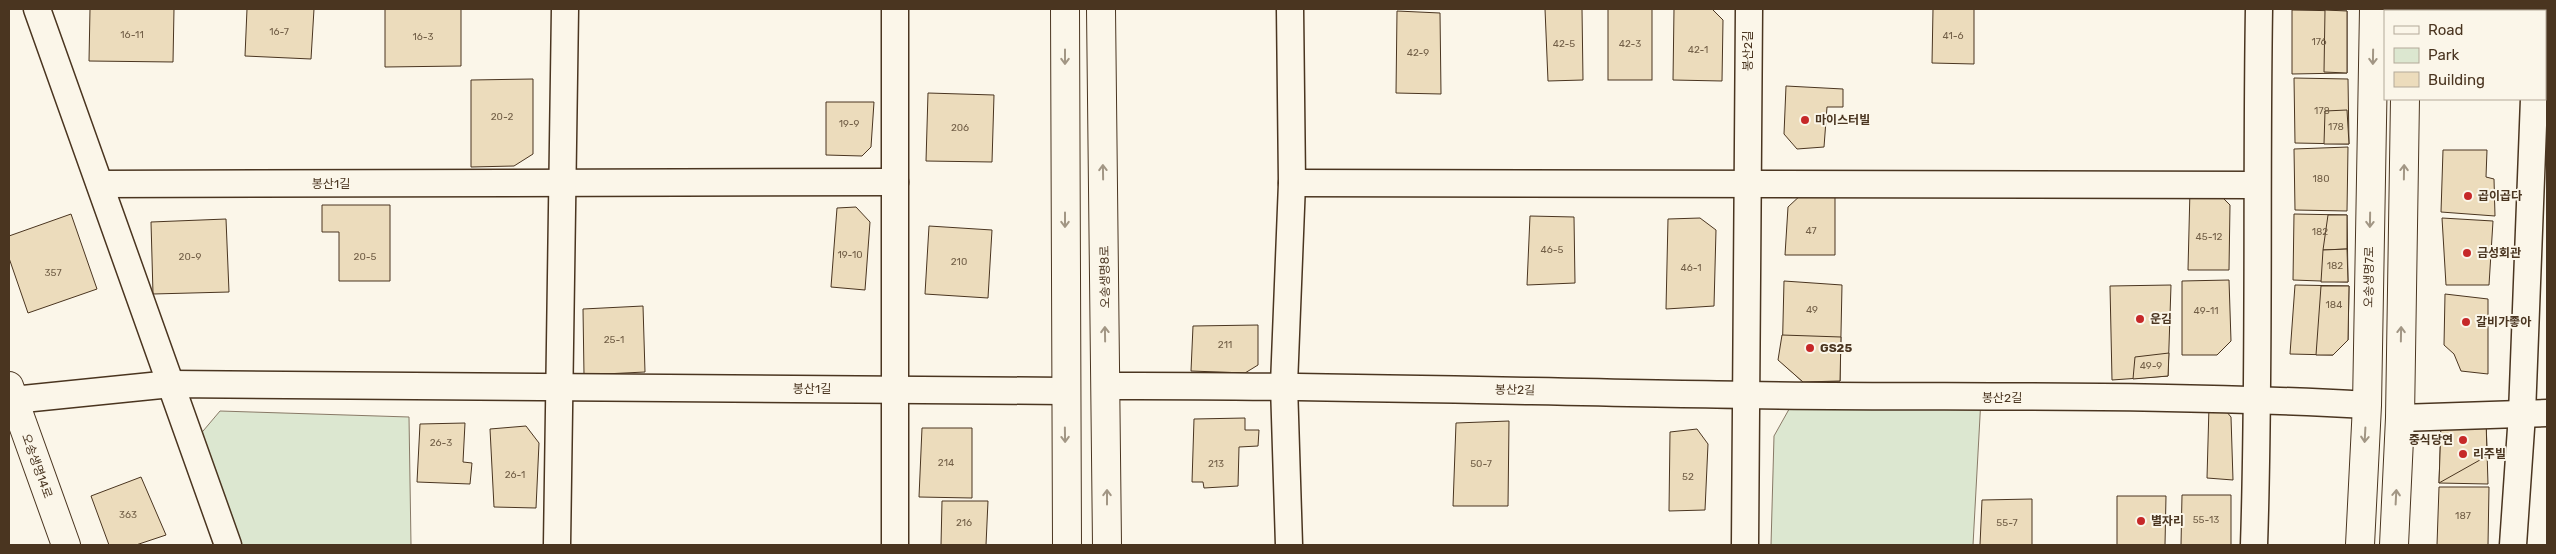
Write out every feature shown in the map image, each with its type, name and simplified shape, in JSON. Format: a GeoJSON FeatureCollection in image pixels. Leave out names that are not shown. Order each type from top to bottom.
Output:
{"type":"FeatureCollection","features":[{"type":"Feature","properties":{"kind":"street"},"geometry":{"type":"LineString","coordinates":[[37,9],[228,545]]}},
{"type":"Feature","properties":{"kind":"street"},"geometry":{"type":"LineString","coordinates":[[557,545],[565,9]]}},
{"type":"Feature","properties":{"kind":"street"},"geometry":{"type":"LineString","coordinates":[[894,545],[895,9]]}},
{"type":"Feature","properties":{"kind":"street"},"geometry":{"type":"LineString","coordinates":[[1065,9],[1067,545]]}},
{"type":"Feature","properties":{"kind":"street","name":"오송생명8로"},"geometry":{"type":"LineString","coordinates":[[1102,9],[1107,545]]}},
{"type":"Feature","properties":{"kind":"street"},"geometry":{"type":"LineString","coordinates":[[1289,545],[1284,385],[1292,182],[1290,9]]}},
{"type":"Feature","properties":{"kind":"street","name":"봉산2길"},"geometry":{"type":"LineString","coordinates":[[1745,545],[1749,9]]}},
{"type":"Feature","properties":{"kind":"street"},"geometry":{"type":"LineString","coordinates":[[2254,545],[2259,399],[2256,185],[2259,9]]}},
{"type":"Feature","properties":{"kind":"street","name":"오송생명7로"},"geometry":{"type":"LineString","coordinates":[[2360,545],[2367,405],[2374,9]]}},
{"type":"Feature","properties":{"kind":"street"},"geometry":{"type":"LineString","coordinates":[[2394,545],[2400,418],[2405,100]]}},
{"type":"Feature","properties":{"kind":"street"},"geometry":{"type":"LineString","coordinates":[[2513,545],[2538,208],[2534,100]]}},
{"type":"Feature","properties":{"kind":"street","name":"봉산1길"},"geometry":{"type":"LineString","coordinates":[[100,184],[895,182]]}},
{"type":"Feature","properties":{"kind":"street"},"geometry":{"type":"LineString","coordinates":[[1292,182],[2256,185]]}},
{"type":"Feature","properties":{"kind":"street","name":"봉산1길"},"geometry":{"type":"LineString","coordinates":[[11,393],[171,384],[1065,391]]}},
{"type":"Feature","properties":{"kind":"street","name":"봉산2길"},"geometry":{"type":"LineString","coordinates":[[1106,386],[1284,385],[1746,395],[2259,399],[2367,405]]}},
{"type":"Feature","properties":{"kind":"street","name":"오송생명14로"},"geometry":{"type":"LineString","coordinates":[[11,393],[66,545]]}},
{"type":"Feature","properties":{"kind":"street"},"geometry":{"type":"LineString","coordinates":[[2400,418],[2547,412]]}},
{"type":"Feature","properties":{"kind":"green space"},"geometry":{"type":"Polygon","coordinates":[[[1797,395],[1981,398],[1973,545],[1771,545],[1774,436],[1797,395]]]}},
{"type":"Feature","properties":{"kind":"green space"},"geometry":{"type":"Polygon","coordinates":[[[220,411],[409,417],[411,545],[241,545],[198,437],[220,411]]]}},
{"type":"Feature","properties":{"kind":"building"},"geometry":{"type":"Polygon","coordinates":[[[90,9],[174,9],[173,62],[89,61],[90,9]]]}},
{"type":"Feature","properties":{"kind":"building"},"geometry":{"type":"Polygon","coordinates":[[[247,9],[314,9],[311,59],[245,56],[247,9]]]}},
{"type":"Feature","properties":{"kind":"building"},"geometry":{"type":"Polygon","coordinates":[[[385,9],[461,9],[461,66],[385,67],[385,9]]]}},
{"type":"Feature","properties":{"kind":"building"},"geometry":{"type":"Polygon","coordinates":[[[1545,9],[1582,9],[1583,80],[1548,81],[1545,9]]]}},
{"type":"Feature","properties":{"kind":"building"},"geometry":{"type":"Polygon","coordinates":[[[1608,9],[1652,9],[1652,80],[1608,80],[1608,9]]]}},
{"type":"Feature","properties":{"kind":"building"},"geometry":{"type":"Polygon","coordinates":[[[1674,9],[1712,9],[1723,20],[1722,81],[1673,80],[1674,9]]]}},
{"type":"Feature","properties":{"kind":"building"},"geometry":{"type":"Polygon","coordinates":[[[1933,9],[1974,9],[1974,64],[1932,63],[1933,9]]]}},
{"type":"Feature","properties":{"kind":"building"},"geometry":{"type":"Polygon","coordinates":[[[2292,10],[2347,11],[2347,73],[2292,74],[2292,10]]]}},
{"type":"Feature","properties":{"kind":"building"},"geometry":{"type":"Polygon","coordinates":[[[2325,10],[2347,11],[2347,73],[2324,72],[2325,10]]]}},
{"type":"Feature","properties":{"kind":"building"},"geometry":{"type":"Polygon","coordinates":[[[1397,11],[1440,13],[1441,94],[1396,93],[1397,11]]]}},
{"type":"Feature","properties":{"kind":"building"},"geometry":{"type":"Polygon","coordinates":[[[2294,78],[2348,79],[2349,144],[2295,143],[2294,78]]]}},
{"type":"Feature","properties":{"kind":"building"},"geometry":{"type":"Polygon","coordinates":[[[533,79],[533,154],[514,166],[471,167],[471,80],[533,79]]]}},
{"type":"Feature","properties":{"kind":"building","name":"마이스터빌"},"geometry":{"type":"Polygon","coordinates":[[[1786,86],[1843,89],[1843,107],[1827,107],[1824,147],[1797,149],[1784,134],[1786,86]]]}},
{"type":"Feature","properties":{"kind":"building"},"geometry":{"type":"Polygon","coordinates":[[[928,93],[994,95],[992,162],[926,161],[928,93]]]}},
{"type":"Feature","properties":{"kind":"building"},"geometry":{"type":"Polygon","coordinates":[[[826,102],[874,102],[871,147],[862,156],[826,155],[826,102]]]}},
{"type":"Feature","properties":{"kind":"building"},"geometry":{"type":"Polygon","coordinates":[[[2347,110],[2349,144],[2324,144],[2325,111],[2347,110]]]}},
{"type":"Feature","properties":{"kind":"building"},"geometry":{"type":"Polygon","coordinates":[[[2348,147],[2347,211],[2295,210],[2294,149],[2348,147]]]}},
{"type":"Feature","properties":{"kind":"building","name":"곱이곱다"},"geometry":{"type":"Polygon","coordinates":[[[2443,150],[2487,150],[2486,177],[2494,179],[2495,216],[2441,212],[2443,150]]]}},
{"type":"Feature","properties":{"kind":"building"},"geometry":{"type":"Polygon","coordinates":[[[2213,188],[2230,205],[2229,270],[2188,270],[2190,189],[2213,188]]]}},
{"type":"Feature","properties":{"kind":"building"},"geometry":{"type":"Polygon","coordinates":[[[1803,193],[1835,193],[1835,255],[1785,255],[1788,207],[1803,193]]]}},
{"type":"Feature","properties":{"kind":"building"},"geometry":{"type":"Polygon","coordinates":[[[322,205],[390,205],[390,281],[339,281],[339,232],[322,232],[322,205]]]}},
{"type":"Feature","properties":{"kind":"building"},"geometry":{"type":"Polygon","coordinates":[[[856,207],[870,222],[865,290],[831,287],[837,208],[856,207]]]}},
{"type":"Feature","properties":{"kind":"building"},"geometry":{"type":"Polygon","coordinates":[[[71,214],[97,289],[28,313],[9,258],[9,236],[71,214]]]}},
{"type":"Feature","properties":{"kind":"building"},"geometry":{"type":"Polygon","coordinates":[[[2294,214],[2347,215],[2348,282],[2293,280],[2294,214]]]}},
{"type":"Feature","properties":{"kind":"building"},"geometry":{"type":"Polygon","coordinates":[[[2328,215],[2347,215],[2347,249],[2323,250],[2328,215]]]}},
{"type":"Feature","properties":{"kind":"building"},"geometry":{"type":"Polygon","coordinates":[[[1530,216],[1574,217],[1575,283],[1527,285],[1530,216]]]}},
{"type":"Feature","properties":{"kind":"building"},"geometry":{"type":"Polygon","coordinates":[[[1700,218],[1716,230],[1714,306],[1666,309],[1668,219],[1700,218]]]}},
{"type":"Feature","properties":{"kind":"building","name":"금성회관"},"geometry":{"type":"Polygon","coordinates":[[[2442,218],[2493,221],[2489,285],[2446,285],[2442,218]]]}},
{"type":"Feature","properties":{"kind":"building"},"geometry":{"type":"Polygon","coordinates":[[[226,219],[229,292],[153,294],[151,222],[226,219]]]}},
{"type":"Feature","properties":{"kind":"building"},"geometry":{"type":"Polygon","coordinates":[[[929,226],[992,230],[988,298],[925,294],[929,226]]]}},
{"type":"Feature","properties":{"kind":"building"},"geometry":{"type":"Polygon","coordinates":[[[2347,249],[2348,282],[2321,282],[2323,250],[2347,249]]]}},
{"type":"Feature","properties":{"kind":"building"},"geometry":{"type":"Polygon","coordinates":[[[2229,280],[2231,341],[2217,355],[2182,355],[2182,281],[2229,280]]]}},
{"type":"Feature","properties":{"kind":"building"},"geometry":{"type":"Polygon","coordinates":[[[1784,281],[1842,285],[1840,381],[1803,382],[1782,363],[1784,281]]]}},
{"type":"Feature","properties":{"kind":"building","name":"운김"},"geometry":{"type":"Polygon","coordinates":[[[2171,285],[2168,376],[2112,380],[2110,286],[2171,285]]]}},
{"type":"Feature","properties":{"kind":"building"},"geometry":{"type":"Polygon","coordinates":[[[2295,285],[2349,286],[2348,340],[2333,355],[2290,354],[2295,285]]]}},
{"type":"Feature","properties":{"kind":"building"},"geometry":{"type":"Polygon","coordinates":[[[2321,286],[2349,286],[2348,340],[2333,355],[2316,355],[2321,286]]]}},
{"type":"Feature","properties":{"kind":"building","name":"갈비가좋아"},"geometry":{"type":"Polygon","coordinates":[[[2445,294],[2488,299],[2488,374],[2461,371],[2454,354],[2444,345],[2445,294]]]}},
{"type":"Feature","properties":{"kind":"building"},"geometry":{"type":"Polygon","coordinates":[[[643,306],[645,372],[584,375],[583,309],[643,306]]]}},
{"type":"Feature","properties":{"kind":"building"},"geometry":{"type":"Polygon","coordinates":[[[1258,325],[1258,365],[1245,373],[1191,371],[1193,326],[1258,325]]]}},
{"type":"Feature","properties":{"kind":"building","name":"GS25"},"geometry":{"type":"Polygon","coordinates":[[[1782,335],[1841,337],[1840,381],[1803,382],[1778,360],[1782,335]]]}},
{"type":"Feature","properties":{"kind":"building"},"geometry":{"type":"Polygon","coordinates":[[[2169,353],[2168,376],[2133,379],[2135,357],[2169,353]]]}},
{"type":"Feature","properties":{"kind":"building"},"geometry":{"type":"Polygon","coordinates":[[[2221,405],[2231,417],[2233,480],[2207,478],[2209,406],[2221,405]]]}},
{"type":"Feature","properties":{"kind":"building"},"geometry":{"type":"Polygon","coordinates":[[[1245,418],[1245,430],[1259,430],[1258,446],[1239,447],[1238,486],[1204,488],[1203,482],[1192,482],[1194,419],[1245,418]]]}},
{"type":"Feature","properties":{"kind":"building","name":"리주빌"},"geometry":{"type":"Polygon","coordinates":[[[2486,418],[2488,484],[2439,483],[2441,425],[2486,418]]]}},
{"type":"Feature","properties":{"kind":"building","name":"리주빌"},"geometry":{"type":"Polygon","coordinates":[[[2486,418],[2487,456],[2439,483],[2441,425],[2486,418]]]}},
{"type":"Feature","properties":{"kind":"building"},"geometry":{"type":"Polygon","coordinates":[[[1509,421],[1508,506],[1453,506],[1456,423],[1509,421]]]}},
{"type":"Feature","properties":{"kind":"building"},"geometry":{"type":"Polygon","coordinates":[[[465,423],[463,462],[472,463],[470,484],[417,482],[420,424],[465,423]]]}},
{"type":"Feature","properties":{"kind":"building"},"geometry":{"type":"Polygon","coordinates":[[[526,426],[539,443],[536,508],[494,507],[490,429],[526,426]]]}},
{"type":"Feature","properties":{"kind":"building"},"geometry":{"type":"Polygon","coordinates":[[[922,428],[972,428],[972,498],[919,497],[922,428]]]}},
{"type":"Feature","properties":{"kind":"building"},"geometry":{"type":"Polygon","coordinates":[[[1697,429],[1708,444],[1705,510],[1669,511],[1670,432],[1697,429]]]}},
{"type":"Feature","properties":{"kind":"building"},"geometry":{"type":"Polygon","coordinates":[[[141,477],[166,535],[136,545],[109,545],[91,496],[141,477]]]}},
{"type":"Feature","properties":{"kind":"building"},"geometry":{"type":"Polygon","coordinates":[[[2439,487],[2489,487],[2488,545],[2437,545],[2439,487]]]}},
{"type":"Feature","properties":{"kind":"building"},"geometry":{"type":"Polygon","coordinates":[[[2182,495],[2231,495],[2231,545],[2181,545],[2182,495]]]}},
{"type":"Feature","properties":{"kind":"building","name":"별자리"},"geometry":{"type":"Polygon","coordinates":[[[2117,496],[2166,496],[2165,545],[2117,545],[2117,496]]]}},
{"type":"Feature","properties":{"kind":"building"},"geometry":{"type":"Polygon","coordinates":[[[2032,499],[2032,545],[1980,545],[1982,500],[2032,499]]]}},
{"type":"Feature","properties":{"kind":"building"},"geometry":{"type":"Polygon","coordinates":[[[942,501],[988,501],[986,545],[941,545],[942,501]]]}},
{"type":"Feature","properties":{"kind":"place","name":"마이스터빌"},"geometry":{"type":"Point","coordinates":[1805,120]}},
{"type":"Feature","properties":{"kind":"place","name":"곱이곱다"},"geometry":{"type":"Point","coordinates":[2468,196]}},
{"type":"Feature","properties":{"kind":"place","name":"금성회관"},"geometry":{"type":"Point","coordinates":[2467,253]}},
{"type":"Feature","properties":{"kind":"place","name":"운김"},"geometry":{"type":"Point","coordinates":[2140,319]}},
{"type":"Feature","properties":{"kind":"place","name":"갈비가좋아"},"geometry":{"type":"Point","coordinates":[2466,322]}},
{"type":"Feature","properties":{"kind":"place","name":"GS25"},"geometry":{"type":"Point","coordinates":[1810,348]}},
{"type":"Feature","properties":{"kind":"place","name":"중식당연"},"geometry":{"type":"Point","coordinates":[2463,440]}},
{"type":"Feature","properties":{"kind":"place","name":"리주빌"},"geometry":{"type":"Point","coordinates":[2463,454]}},
{"type":"Feature","properties":{"kind":"place","name":"별자리"},"geometry":{"type":"Point","coordinates":[2141,521]}}]}
